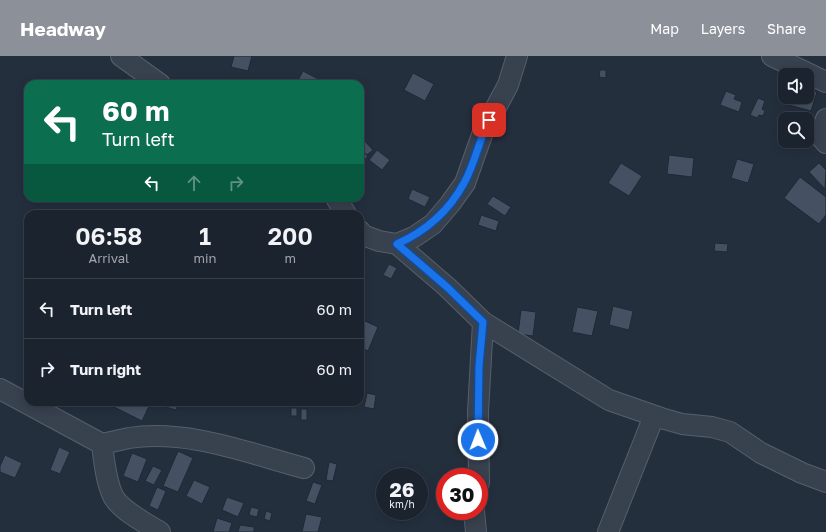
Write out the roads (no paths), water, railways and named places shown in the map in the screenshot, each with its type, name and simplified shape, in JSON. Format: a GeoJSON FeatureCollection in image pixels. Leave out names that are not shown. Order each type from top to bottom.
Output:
{"type":"FeatureCollection","features":[{"type":"Feature","properties":{"kind":"street"},"geometry":{"type":"LineString","coordinates":[[121,56],[154,80]]}},
{"type":"Feature","properties":{"kind":"street"},"geometry":{"type":"LineString","coordinates":[[397,244],[414,237],[433,224],[465,183],[483,132],[508,85],[517,56]]}},
{"type":"Feature","properties":{"kind":"street"},"geometry":{"type":"LineString","coordinates":[[772,56],[826,82]]}},
{"type":"Feature","properties":{"kind":"street"},"geometry":{"type":"LineString","coordinates":[[826,119],[820,136],[826,143]]}},
{"type":"Feature","properties":{"kind":"street"},"geometry":{"type":"LineString","coordinates":[[364,235],[379,241],[397,244],[447,287],[483,322],[609,400],[682,424],[712,427],[730,432],[761,453],[802,473],[826,482]]}},
{"type":"Feature","properties":{"kind":"street"},"geometry":{"type":"LineString","coordinates":[[479,468],[478,412],[483,322]]}},
{"type":"Feature","properties":{"kind":"street"},"geometry":{"type":"LineString","coordinates":[[0,389],[24,402]]}},
{"type":"Feature","properties":{"kind":"street"},"geometry":{"type":"LineString","coordinates":[[32,406],[102,444],[130,438],[164,437],[189,439],[219,445],[304,468]]}},
{"type":"Feature","properties":{"kind":"street"},"geometry":{"type":"LineString","coordinates":[[608,532],[654,416]]}},
{"type":"Feature","properties":{"kind":"street"},"geometry":{"type":"LineString","coordinates":[[102,444],[113,497],[134,517],[160,532]]}},
{"type":"Feature","properties":{"kind":"street"},"geometry":{"type":"LineString","coordinates":[[475,520],[476,532]]}}]}
